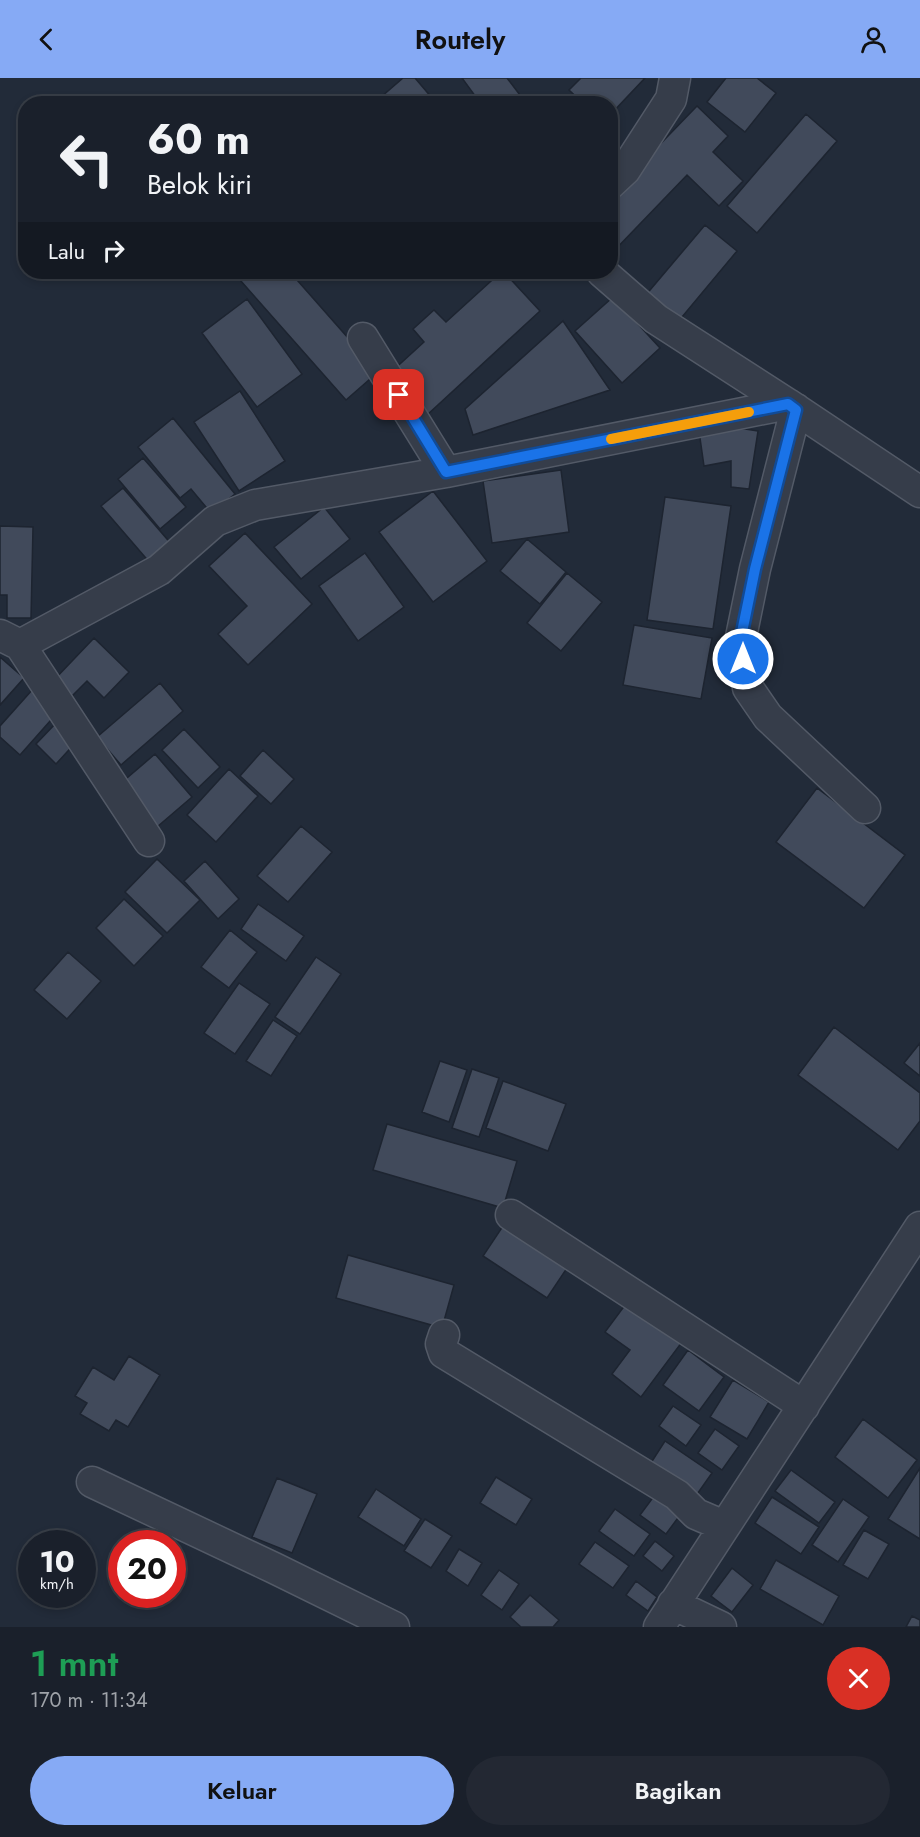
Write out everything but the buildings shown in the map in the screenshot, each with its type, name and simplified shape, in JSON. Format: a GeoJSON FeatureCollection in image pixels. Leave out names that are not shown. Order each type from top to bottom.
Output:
{"type":"FeatureCollection","features":[{"type":"Feature","properties":{"kind":"street"},"geometry":{"type":"LineString","coordinates":[[618,177],[625,170],[670,99],[675,78]]}},
{"type":"Feature","properties":{"kind":"street"},"geometry":{"type":"LineString","coordinates":[[610,279],[656,319],[920,492]]}},
{"type":"Feature","properties":{"kind":"street"},"geometry":{"type":"LineString","coordinates":[[363,338],[446,472]]}},
{"type":"Feature","properties":{"kind":"street"},"geometry":{"type":"LineString","coordinates":[[149,841],[10,640],[159,570],[215,521],[255,505],[446,472],[792,407]]}},
{"type":"Feature","properties":{"kind":"street"},"geometry":{"type":"LineString","coordinates":[[792,407],[741,637],[746,678],[748,688],[768,717],[865,808]]}},
{"type":"Feature","properties":{"kind":"street"},"geometry":{"type":"LineString","coordinates":[[511,1215],[804,1406]]}},
{"type":"Feature","properties":{"kind":"street"},"geometry":{"type":"LineString","coordinates":[[721,1627],[666,1616],[920,1227]]}},
{"type":"Feature","properties":{"kind":"street"},"geometry":{"type":"LineString","coordinates":[[444,1335],[441,1344],[444,1353],[677,1495],[696,1514],[724,1526]]}},
{"type":"Feature","properties":{"kind":"street"},"geometry":{"type":"LineString","coordinates":[[92,1482],[393,1627]]}},
{"type":"Feature","properties":{"kind":"slow traffic"},"geometry":{"type":"LineString","coordinates":[[611,439],[749,412]]}},
{"type":"Feature","properties":{"kind":"route"},"geometry":{"type":"LineString","coordinates":[[399,395],[446,472],[788,404],[796,410],[755,569],[741,637],[743,659]]}}]}
